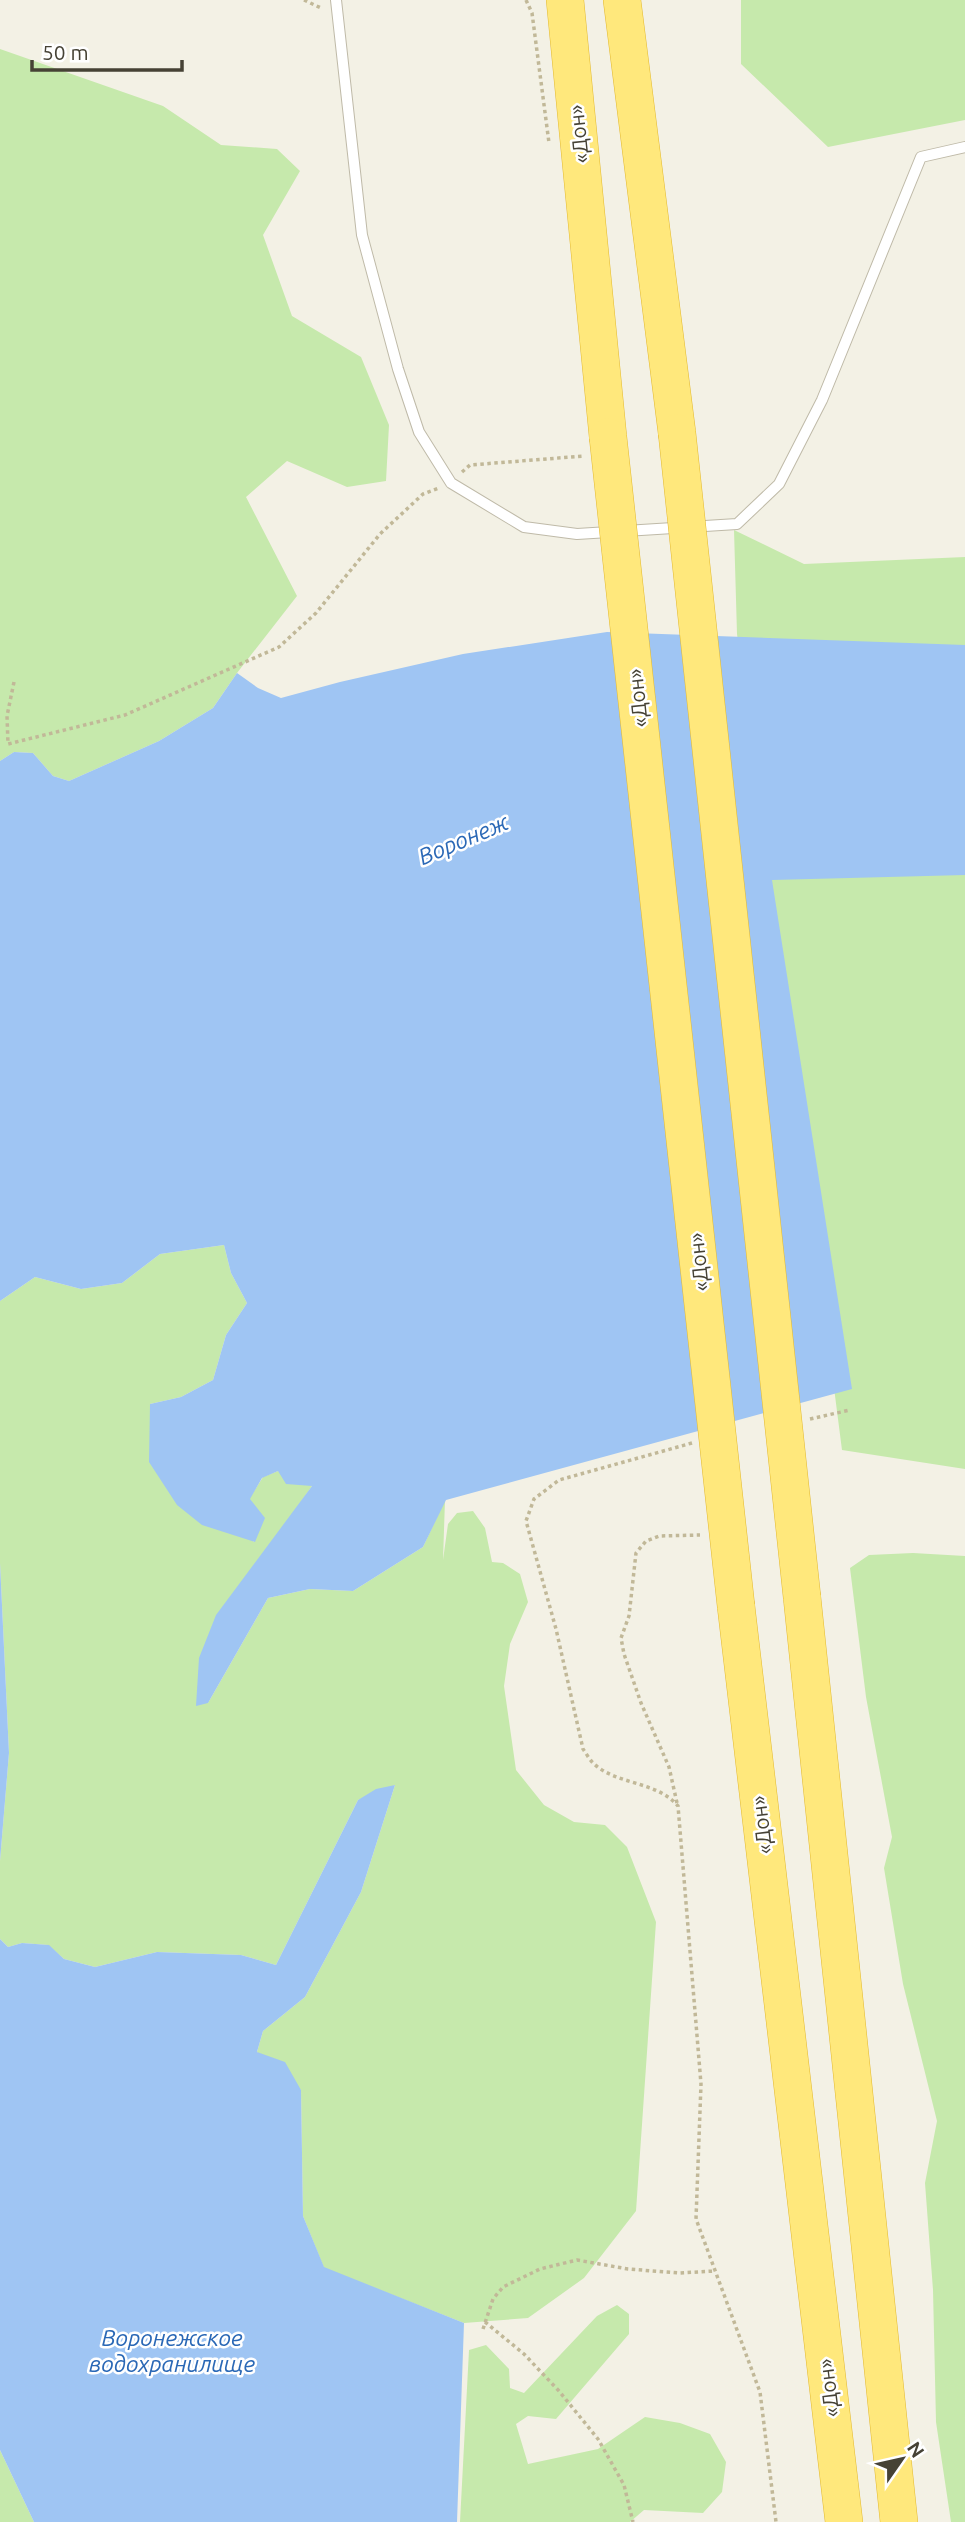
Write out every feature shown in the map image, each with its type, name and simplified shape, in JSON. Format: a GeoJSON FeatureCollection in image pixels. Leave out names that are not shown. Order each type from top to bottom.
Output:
{"type":"FeatureCollection","features":[{"type":"Feature","properties":{"kind":"highway"},"geometry":{"type":"LineString","coordinates":[[622,0],[677,433],[899,2522]]}},
{"type":"Feature","properties":{"kind":"highway","name":"«Дон»"},"geometry":{"type":"LineString","coordinates":[[548,6],[844,2522]]}},
{"type":"Feature","properties":{"kind":"lane"},"geometry":{"type":"LineString","coordinates":[[336,0],[362,235],[398,369],[419,432],[451,483],[524,527],[577,534],[737,524],[779,484],[822,400],[921,157],[965,147]]}},
{"type":"Feature","properties":{"kind":"path"},"geometry":{"type":"LineString","coordinates":[[526,0],[548,6]]}},
{"type":"Feature","properties":{"kind":"path"},"geometry":{"type":"LineString","coordinates":[[14,681],[7,716],[8,744],[125,715],[279,647],[316,613],[380,534],[424,494],[451,483],[470,465],[598,447]]}},
{"type":"Feature","properties":{"kind":"path"},"geometry":{"type":"LineString","coordinates":[[808,1419],[850,1410]]}},
{"type":"Feature","properties":{"kind":"path"},"geometry":{"type":"LineString","coordinates":[[678,1806],[669,1796],[606,1772],[593,1763],[583,1749],[556,1629],[526,1521],[534,1499],[559,1480],[698,1442]]}},
{"type":"Feature","properties":{"kind":"path"},"geometry":{"type":"LineString","coordinates":[[705,1534],[685,1537],[659,1536],[646,1541],[636,1553],[629,1616],[621,1638],[641,1703],[669,1768],[678,1806],[701,2084],[696,2219],[760,2392],[776,2522]]}},
{"type":"Feature","properties":{"kind":"path"},"geometry":{"type":"LineString","coordinates":[[483,2329],[493,2300],[503,2287],[540,2269],[577,2260],[628,2269],[680,2273],[715,2271]]}},
{"type":"Feature","properties":{"kind":"path"},"geometry":{"type":"LineString","coordinates":[[485,2322],[524,2354],[559,2391],[598,2439],[624,2485],[633,2522]]}},
{"type":"Feature","properties":{"kind":"green space"},"geometry":{"type":"Polygon","coordinates":[[[741,0],[965,0],[965,120],[828,147],[741,64],[741,0]]]}},
{"type":"Feature","properties":{"kind":"green space"},"geometry":{"type":"Polygon","coordinates":[[[0,49],[163,106],[221,145],[277,149],[300,171],[263,235],[292,316],[361,357],[389,425],[386,481],[347,487],[287,461],[246,497],[297,596],[213,708],[159,741],[69,781],[53,776],[33,753],[14,752],[0,761],[0,49]]]}},
{"type":"Feature","properties":{"kind":"green space"},"geometry":{"type":"Polygon","coordinates":[[[734,530],[804,564],[965,557],[965,1469],[842,1450],[737,634],[734,530]]]}},
{"type":"Feature","properties":{"kind":"green space"},"geometry":{"type":"Polygon","coordinates":[[[224,1245],[231,1273],[247,1303],[226,1335],[213,1380],[181,1397],[150,1404],[254,1542],[264,1518],[249,1499],[263,1477],[278,1471],[312,1486],[282,1529],[208,1703],[268,1598],[310,1589],[353,1591],[423,1547],[445,1500],[443,1560],[448,1524],[457,1513],[473,1511],[485,1528],[492,1562],[503,1563],[520,1574],[528,1602],[510,1644],[504,1686],[516,1770],[544,1805],[574,1822],[605,1825],[627,1847],[656,1922],[636,2211],[584,2278],[528,2318],[464,2323],[324,2268],[303,2216],[301,2090],[257,2052],[263,2031],[305,1997],[361,1892],[395,1785],[358,1800],[276,1965],[241,1955],[157,1952],[95,1967],[64,1959],[48,1945],[22,1943],[8,1947],[0,1939],[0,1861],[9,1753],[0,1563],[0,1301],[35,1277],[81,1289],[122,1283],[160,1254],[224,1245]]]}},
{"type":"Feature","properties":{"kind":"green space"},"geometry":{"type":"Polygon","coordinates":[[[913,1553],[965,1556],[965,2522],[951,2522],[936,2422],[933,2290],[925,2183],[937,2121],[903,1984],[884,1868],[892,1837],[866,1697],[850,1568],[869,1555],[913,1553]]]}},
{"type":"Feature","properties":{"kind":"green space"},"geometry":{"type":"Polygon","coordinates":[[[617,2305],[629,2314],[629,2334],[556,2419],[528,2416],[516,2424],[528,2464],[598,2449],[645,2417],[680,2423],[710,2434],[726,2462],[722,2492],[703,2513],[644,2510],[630,2522],[460,2522],[469,2350],[486,2345],[509,2369],[510,2388],[524,2393],[597,2316],[617,2305]]]}},
{"type":"Feature","properties":{"kind":"green space"},"geometry":{"type":"Polygon","coordinates":[[[0,2450],[34,2522],[0,2522],[0,2450]]]}},
{"type":"Feature","properties":{"kind":"water","name":"Воронеж"},"geometry":{"type":"Polygon","coordinates":[[[607,632],[965,645],[965,875],[772,880],[852,1389],[446,1500],[423,1547],[353,1591],[310,1589],[268,1598],[208,1703],[196,1706],[199,1658],[216,1615],[312,1486],[286,1484],[278,1471],[262,1478],[250,1499],[265,1518],[255,1542],[202,1525],[177,1505],[149,1462],[150,1404],[181,1397],[213,1380],[226,1335],[247,1303],[231,1273],[224,1245],[160,1254],[122,1283],[81,1289],[35,1277],[0,1301],[0,761],[14,752],[33,753],[53,776],[69,781],[159,741],[213,708],[237,673],[258,688],[281,698],[463,654],[607,632]]]}},
{"type":"Feature","properties":{"kind":"water"},"geometry":{"type":"Polygon","coordinates":[[[0,1563],[9,1753],[0,1861],[0,1563]]]}},
{"type":"Feature","properties":{"kind":"water","name":"Воронежское водохранилище"},"geometry":{"type":"Polygon","coordinates":[[[395,1785],[361,1892],[305,1997],[263,2031],[257,2052],[285,2062],[301,2090],[303,2216],[324,2267],[464,2323],[457,2522],[34,2522],[0,2450],[0,1939],[8,1947],[22,1943],[49,1945],[64,1959],[95,1967],[157,1952],[241,1955],[276,1965],[358,1800],[376,1789],[395,1785]]]}}]}
